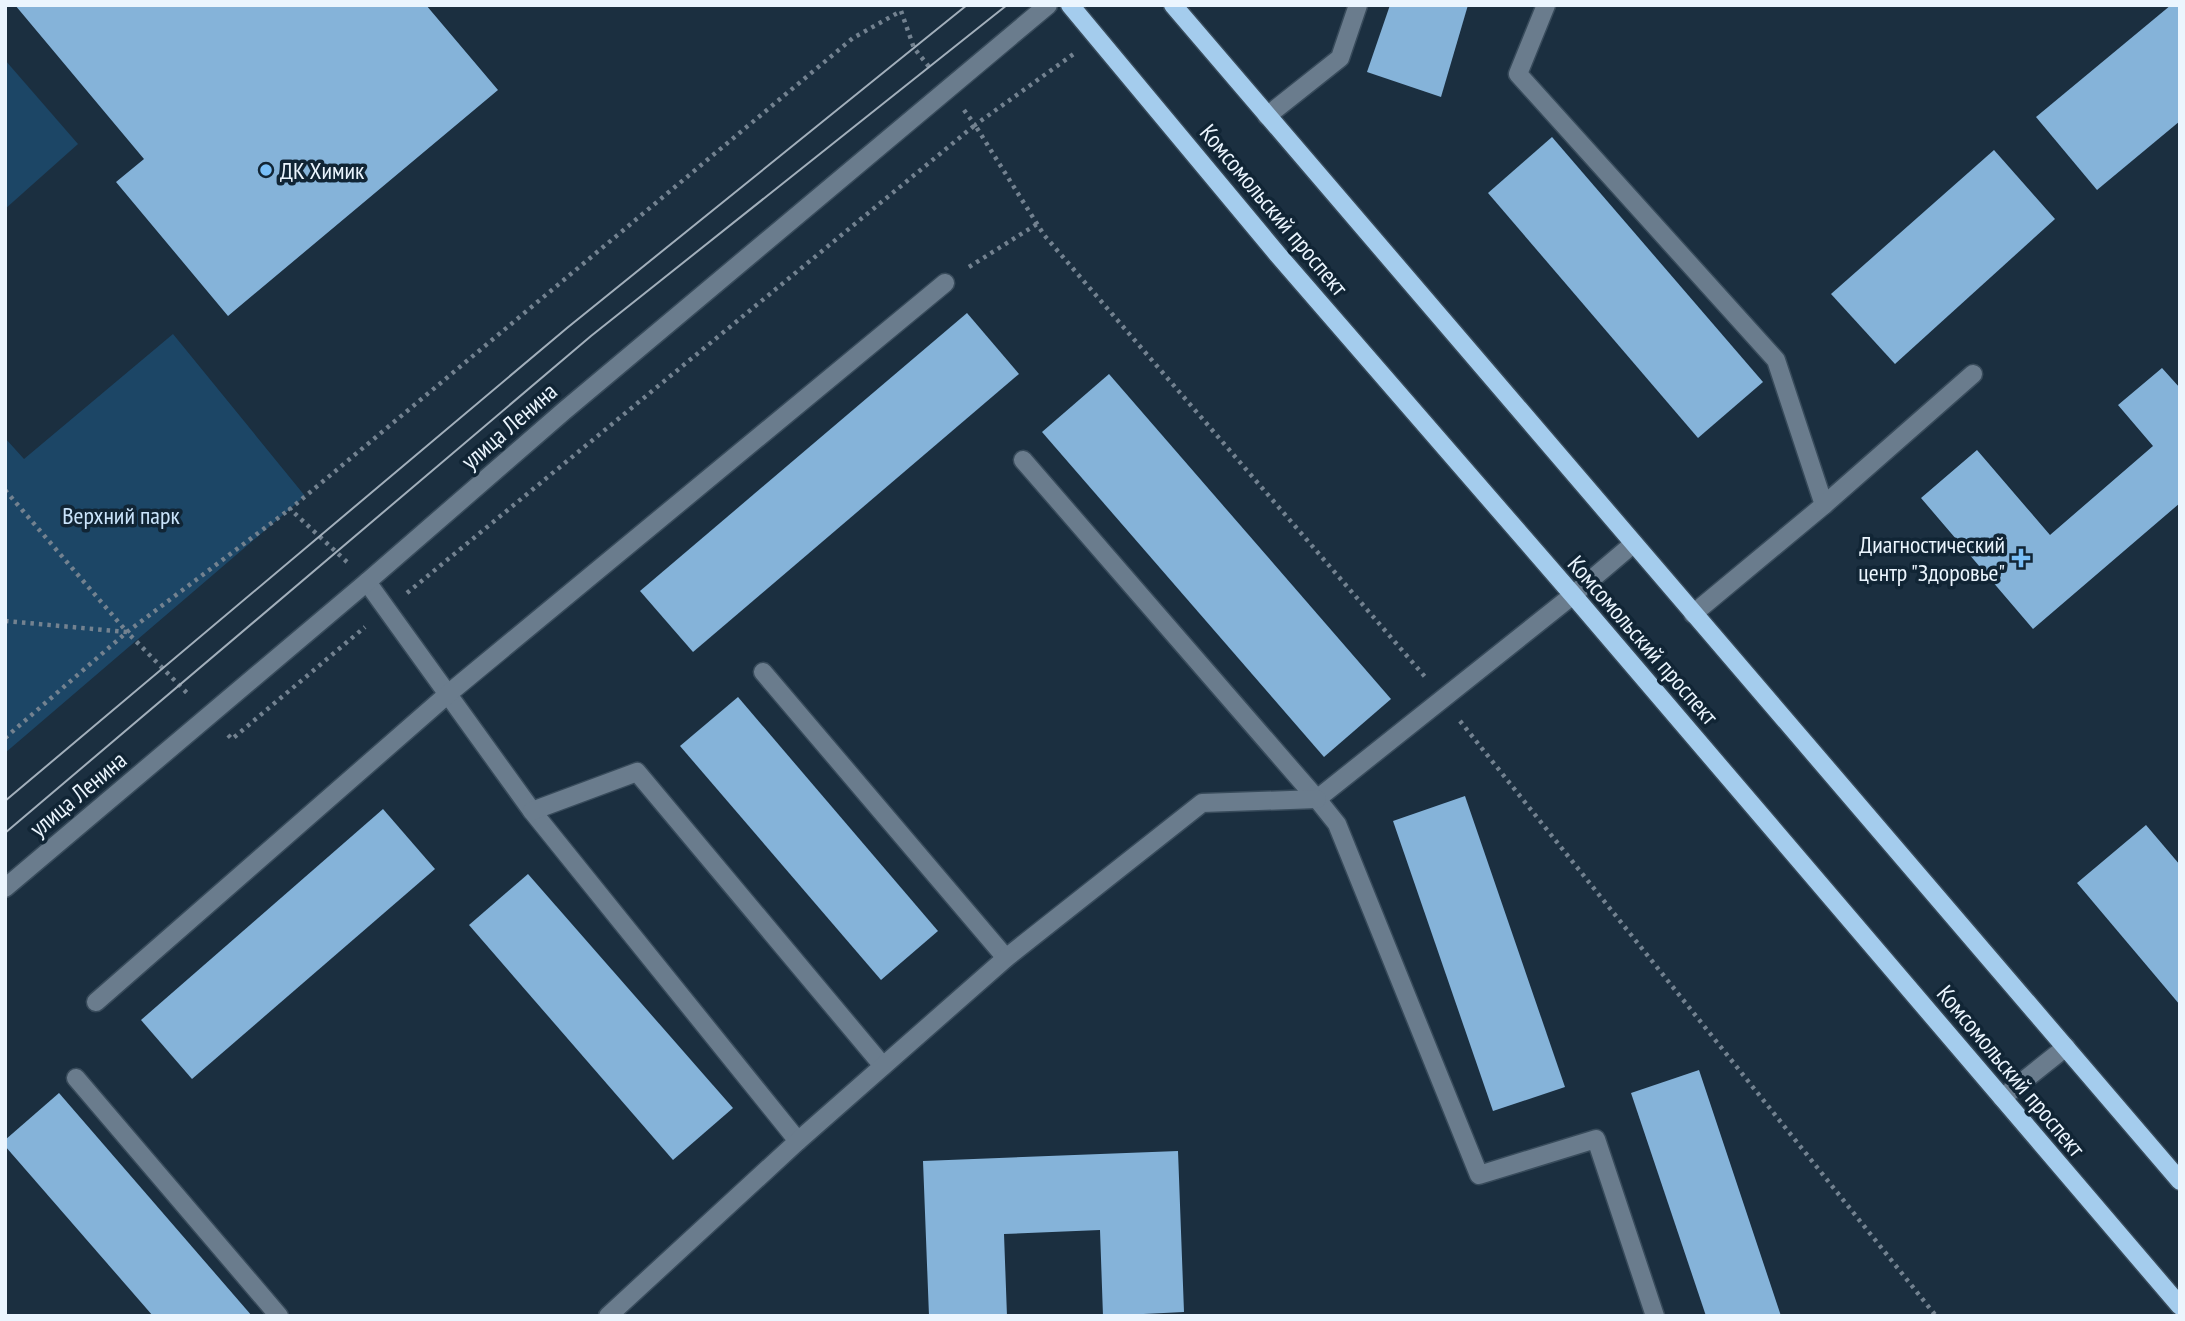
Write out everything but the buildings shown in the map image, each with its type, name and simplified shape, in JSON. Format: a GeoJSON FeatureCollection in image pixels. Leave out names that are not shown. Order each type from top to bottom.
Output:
{"type":"FeatureCollection","features":[{"type":"Feature","properties":{"kind":"main road","name":"Комсомольский проспект"},"geometry":{"type":"LineString","coordinates":[[1070,5],[1279,256],[1573,595],[2180,1306]]}},
{"type":"Feature","properties":{"kind":"main road"},"geometry":{"type":"LineString","coordinates":[[1173,5],[2180,1181]]}},
{"type":"Feature","properties":{"kind":"street","name":"улица Ленина"},"geometry":{"type":"LineString","coordinates":[[5,888],[367,582],[564,411],[1048,5]]}},
{"type":"Feature","properties":{"kind":"street"},"geometry":{"type":"LineString","coordinates":[[1267,116],[1340,58],[1358,5]]}},
{"type":"Feature","properties":{"kind":"street"},"geometry":{"type":"LineString","coordinates":[[1546,5],[1518,74],[1776,359],[1824,505]]}},
{"type":"Feature","properties":{"kind":"street"},"geometry":{"type":"LineString","coordinates":[[96,1002],[448,694],[945,283]]}},
{"type":"Feature","properties":{"kind":"street"},"geometry":{"type":"LineString","coordinates":[[1693,614],[1824,505],[1973,374]]}},
{"type":"Feature","properties":{"kind":"street"},"geometry":{"type":"LineString","coordinates":[[1023,460],[1337,824],[1479,1175],[1596,1139],[1655,1316]]}},
{"type":"Feature","properties":{"kind":"street"},"geometry":{"type":"LineString","coordinates":[[608,1316],[798,1141],[1006,958],[1202,803],[1317,799],[1633,544]]}},
{"type":"Feature","properties":{"kind":"street"},"geometry":{"type":"LineString","coordinates":[[367,582],[532,811],[798,1141]]}},
{"type":"Feature","properties":{"kind":"street"},"geometry":{"type":"LineString","coordinates":[[763,671],[1006,958]]}},
{"type":"Feature","properties":{"kind":"street"},"geometry":{"type":"LineString","coordinates":[[532,811],[636,772],[883,1066]]}},
{"type":"Feature","properties":{"kind":"street"},"geometry":{"type":"LineString","coordinates":[[2002,1098],[2066,1047]]}},
{"type":"Feature","properties":{"kind":"street"},"geometry":{"type":"LineString","coordinates":[[76,1078],[279,1316]]}},
{"type":"Feature","properties":{"kind":"path"},"geometry":{"type":"LineString","coordinates":[[5,738],[127,632],[290,509],[853,38],[901,11]]}},
{"type":"Feature","properties":{"kind":"path"},"geometry":{"type":"LineString","coordinates":[[5,490],[127,632],[179,686],[211,713],[232,739],[975,125]]}},
{"type":"Feature","properties":{"kind":"path"},"geometry":{"type":"LineString","coordinates":[[945,283],[1037,224]]}},
{"type":"Feature","properties":{"kind":"path"},"geometry":{"type":"LineString","coordinates":[[290,509],[367,582]]}},
{"type":"Feature","properties":{"kind":"path"},"geometry":{"type":"LineString","coordinates":[[5,621],[127,632]]}},
{"type":"Feature","properties":{"kind":"green space"},"geometry":{"type":"Polygon","coordinates":[[[5,60],[78,144],[5,209],[5,60]]]}},
{"type":"Feature","properties":{"kind":"green space","name":"Верхний парк"},"geometry":{"type":"Polygon","coordinates":[[[173,334],[305,496],[5,753],[5,438],[24,459],[173,334]]]}},
{"type":"Feature","properties":{"kind":"tram line"},"geometry":{"type":"LineString","coordinates":[[5,801],[567,328],[967,5]]}},
{"type":"Feature","properties":{"kind":"tram line"},"geometry":{"type":"LineString","coordinates":[[5,833],[591,336],[1007,5]]}},
{"type":"Feature","properties":{"kind":"place","name":"ДК Химик"},"geometry":{"type":"Point","coordinates":[266,170]}},
{"type":"Feature","properties":{"kind":"place","name":"Диагностический центр \"Здоровье\""},"geometry":{"type":"Point","coordinates":[2021,558]}}]}
